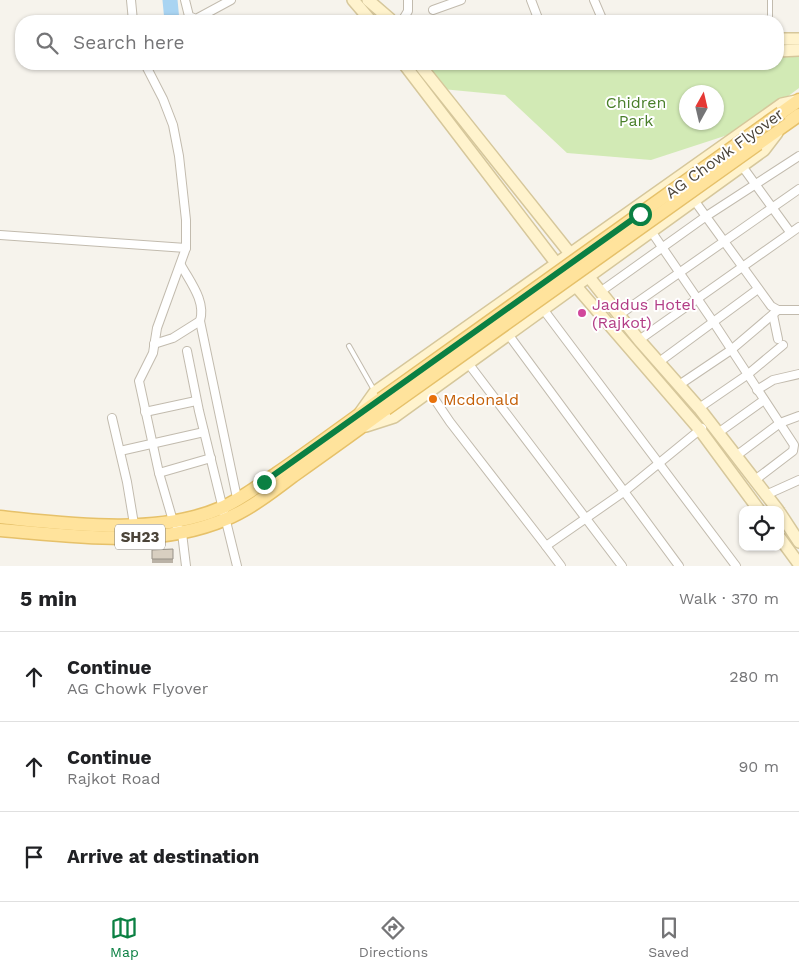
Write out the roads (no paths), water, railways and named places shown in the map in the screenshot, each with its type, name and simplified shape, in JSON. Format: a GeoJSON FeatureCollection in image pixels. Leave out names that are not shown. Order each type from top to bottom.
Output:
{"type":"FeatureCollection","features":[{"type":"Feature","properties":{"kind":"main road","name":"AG Chowk Flyover"},"geometry":{"type":"LineString","coordinates":[[360,422],[380,400],[799,100]]}},
{"type":"Feature","properties":{"kind":"main road","name":"SH23"},"geometry":{"type":"LineString","coordinates":[[781,127],[799,115]]}},
{"type":"Feature","properties":{"kind":"main road","name":"AG Chowk Flyover"},"geometry":{"type":"LineString","coordinates":[[380,400],[781,127]]}},
{"type":"Feature","properties":{"kind":"main road","name":"SH23"},"geometry":{"type":"LineString","coordinates":[[0,530],[121,537],[154,536],[182,532],[223,514],[267,487],[360,422]]}},
{"type":"Feature","properties":{"kind":"main road","name":"SH23"},"geometry":{"type":"LineString","coordinates":[[0,517],[70,524],[173,522],[223,514],[237,498],[267,487]]}},
{"type":"Feature","properties":{"kind":"street"},"geometry":{"type":"LineString","coordinates":[[131,0],[132,15]]}},
{"type":"Feature","properties":{"kind":"street"},"geometry":{"type":"LineString","coordinates":[[185,0],[189,15]]}},
{"type":"Feature","properties":{"kind":"street"},"geometry":{"type":"LineString","coordinates":[[205,15],[231,0]]}},
{"type":"Feature","properties":{"kind":"street"},"geometry":{"type":"LineString","coordinates":[[353,0],[366,15]]}},
{"type":"Feature","properties":{"kind":"street"},"geometry":{"type":"LineString","coordinates":[[368,0],[387,15]]}},
{"type":"Feature","properties":{"kind":"street"},"geometry":{"type":"LineString","coordinates":[[402,15],[408,11],[408,0]]}},
{"type":"Feature","properties":{"kind":"street"},"geometry":{"type":"LineString","coordinates":[[433,10],[461,0]]}},
{"type":"Feature","properties":{"kind":"street"},"geometry":{"type":"LineString","coordinates":[[531,0],[537,15]]}},
{"type":"Feature","properties":{"kind":"street"},"geometry":{"type":"LineString","coordinates":[[594,0],[600,15]]}},
{"type":"Feature","properties":{"kind":"street"},"geometry":{"type":"LineString","coordinates":[[784,39],[799,39]]}},
{"type":"Feature","properties":{"kind":"street"},"geometry":{"type":"LineString","coordinates":[[784,50],[799,50]]}},
{"type":"Feature","properties":{"kind":"street"},"geometry":{"type":"LineString","coordinates":[[149,70],[164,99],[173,125],[179,156],[186,220],[186,248],[162,314],[153,353],[139,381],[159,473],[173,522],[182,532],[186,566]]}},
{"type":"Feature","properties":{"kind":"street"},"geometry":{"type":"LineString","coordinates":[[409,70],[556,263],[700,430],[756,506]]}},
{"type":"Feature","properties":{"kind":"street"},"geometry":{"type":"LineString","coordinates":[[423,70],[639,340],[699,408],[776,506]]}},
{"type":"Feature","properties":{"kind":"street"},"geometry":{"type":"LineString","coordinates":[[380,400],[569,253],[782,104],[799,100]]}},
{"type":"Feature","properties":{"kind":"street"},"geometry":{"type":"LineString","coordinates":[[360,422],[394,416],[764,150],[781,127]]}},
{"type":"Feature","properties":{"kind":"street"},"geometry":{"type":"LineString","coordinates":[[600,292],[705,217],[799,156]]}},
{"type":"Feature","properties":{"kind":"street"},"geometry":{"type":"LineString","coordinates":[[742,166],[790,232]]}},
{"type":"Feature","properties":{"kind":"street"},"geometry":{"type":"LineString","coordinates":[[619,315],[799,189]]}},
{"type":"Feature","properties":{"kind":"street"},"geometry":{"type":"LineString","coordinates":[[694,200],[775,312],[780,342],[747,375],[699,408]]}},
{"type":"Feature","properties":{"kind":"street"},"geometry":{"type":"LineString","coordinates":[[639,340],[799,227]]}},
{"type":"Feature","properties":{"kind":"street"},"geometry":{"type":"LineString","coordinates":[[651,231],[663,246],[780,423],[794,449],[755,480]]}},
{"type":"Feature","properties":{"kind":"street"},"geometry":{"type":"LineString","coordinates":[[0,235],[186,248]]}},
{"type":"Feature","properties":{"kind":"street"},"geometry":{"type":"LineString","coordinates":[[181,264],[201,302],[203,312],[200,321],[237,498]]}},
{"type":"Feature","properties":{"kind":"street"},"geometry":{"type":"LineString","coordinates":[[659,362],[758,289]]}},
{"type":"Feature","properties":{"kind":"street"},"geometry":{"type":"LineString","coordinates":[[543,309],[736,566]]}},
{"type":"Feature","properties":{"kind":"street"},"geometry":{"type":"LineString","coordinates":[[679,385],[731,350],[775,312],[799,310]]}},
{"type":"Feature","properties":{"kind":"street"},"geometry":{"type":"LineString","coordinates":[[154,344],[173,338],[200,321]]}},
{"type":"Feature","properties":{"kind":"street"},"geometry":{"type":"LineString","coordinates":[[508,334],[679,566]]}},
{"type":"Feature","properties":{"kind":"street"},"geometry":{"type":"LineString","coordinates":[[187,351],[196,401],[237,566]]}},
{"type":"Feature","properties":{"kind":"street"},"geometry":{"type":"LineString","coordinates":[[468,363],[622,566]]}},
{"type":"Feature","properties":{"kind":"street"},"geometry":{"type":"LineString","coordinates":[[757,390],[773,380],[799,374]]}},
{"type":"Feature","properties":{"kind":"street"},"geometry":{"type":"LineString","coordinates":[[429,391],[450,422],[561,566]]}},
{"type":"Feature","properties":{"kind":"street"},"geometry":{"type":"LineString","coordinates":[[718,433],[764,400]]}},
{"type":"Feature","properties":{"kind":"street"},"geometry":{"type":"LineString","coordinates":[[145,412],[196,401]]}},
{"type":"Feature","properties":{"kind":"street"},"geometry":{"type":"LineString","coordinates":[[736,456],[780,423],[799,416]]}},
{"type":"Feature","properties":{"kind":"street"},"geometry":{"type":"LineString","coordinates":[[112,418],[134,524]]}},
{"type":"Feature","properties":{"kind":"street"},"geometry":{"type":"LineString","coordinates":[[546,546],[625,491],[709,422]]}},
{"type":"Feature","properties":{"kind":"street"},"geometry":{"type":"LineString","coordinates":[[120,451],[204,432]]}},
{"type":"Feature","properties":{"kind":"street"},"geometry":{"type":"LineString","coordinates":[[159,473],[210,458]]}},
{"type":"Feature","properties":{"kind":"street"},"geometry":{"type":"LineString","coordinates":[[768,494],[799,480]]}},
{"type":"Feature","properties":{"kind":"street"},"geometry":{"type":"LineString","coordinates":[[784,519],[799,542]]}},
{"type":"Feature","properties":{"kind":"street"},"geometry":{"type":"LineString","coordinates":[[784,543],[799,564]]}},
{"type":"Feature","properties":{"kind":"lane"},"geometry":{"type":"LineString","coordinates":[[770,0],[770,15]]}},
{"type":"Feature","properties":{"kind":"lane"},"geometry":{"type":"LineString","coordinates":[[349,346],[380,400]]}},
{"type":"Feature","properties":{"kind":"waterway"},"geometry":{"type":"LineString","coordinates":[[170,0],[171,15]]}},
{"type":"Feature","properties":{"kind":"place","name":"Jaddus Hotel (Rajkot)"},"geometry":{"type":"Point","coordinates":[582,313]}},
{"type":"Feature","properties":{"kind":"place","name":"Mcdonald"},"geometry":{"type":"Point","coordinates":[433,399]}},
{"type":"Feature","properties":{"kind":"park label","name":"Chidren Park"},"geometry":{"type":"Point","coordinates":[636,111]}}]}
